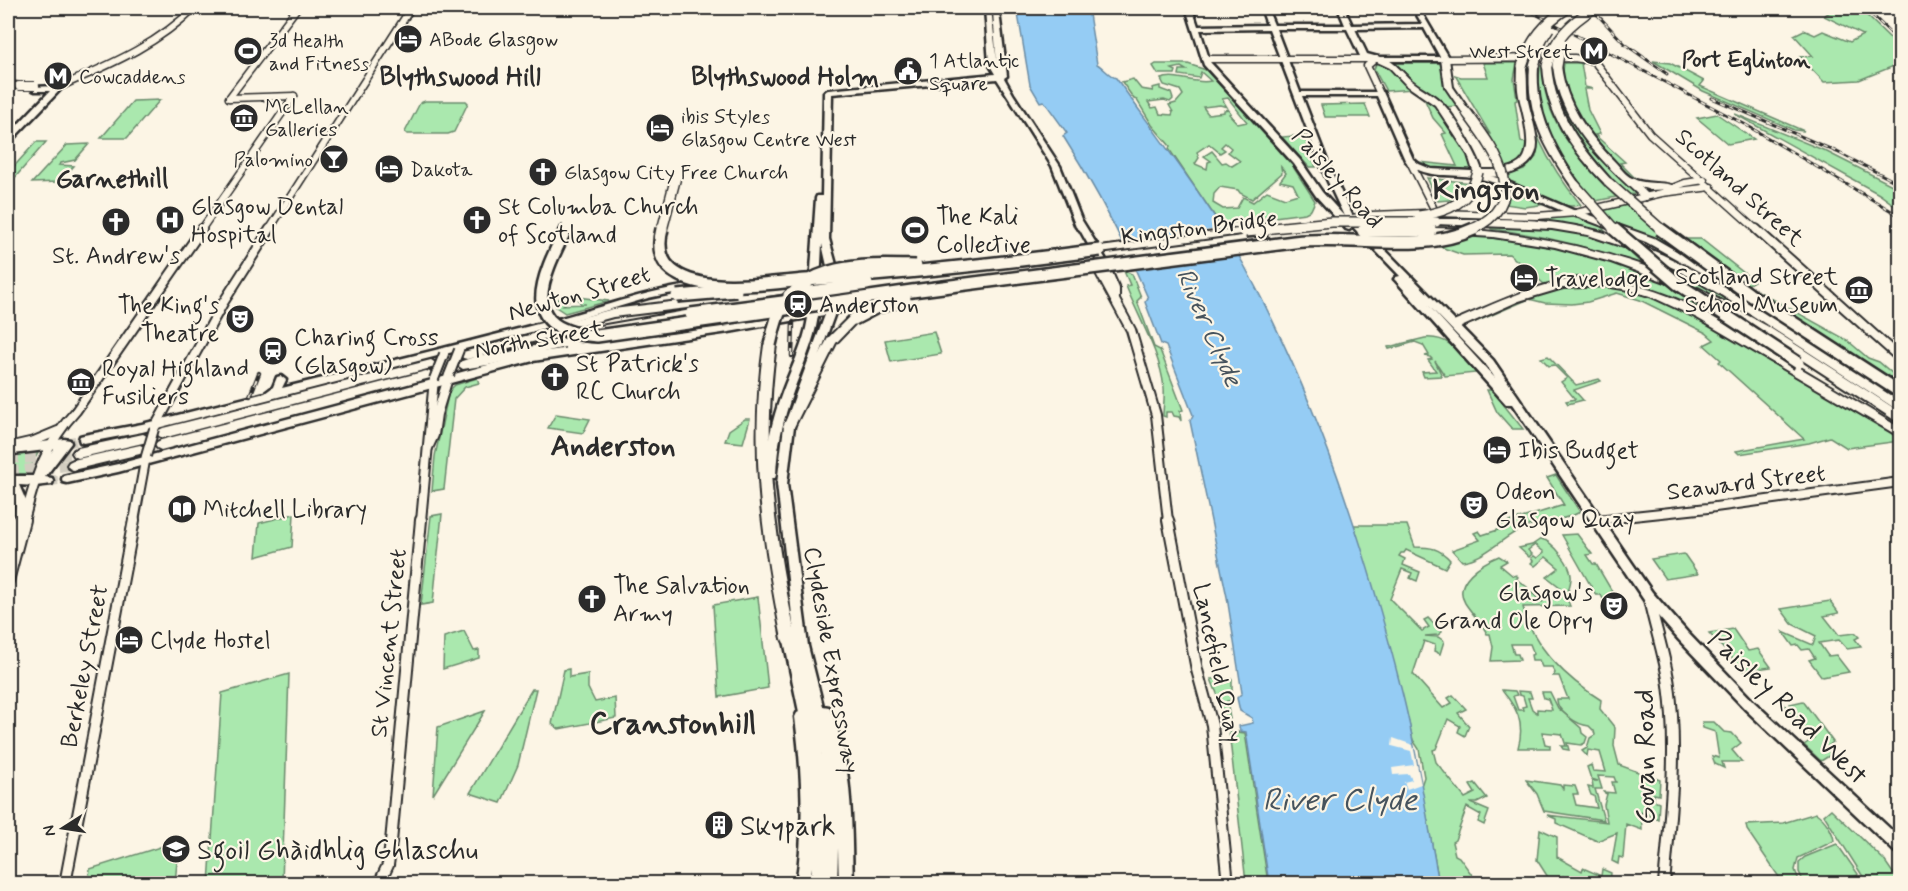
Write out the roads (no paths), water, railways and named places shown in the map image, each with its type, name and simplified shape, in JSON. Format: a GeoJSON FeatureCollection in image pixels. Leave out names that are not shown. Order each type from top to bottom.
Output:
{"type":"FeatureCollection","features":[{"type":"Feature","properties":{"kind":"highway"},"geometry":{"type":"LineString","coordinates":[[1476,173],[1514,171],[1528,163],[1532,156],[1533,142],[1521,89],[1522,66],[1537,32],[1568,8]]}},
{"type":"Feature","properties":{"kind":"highway"},"geometry":{"type":"LineString","coordinates":[[1572,8],[1551,26],[1542,39],[1534,66],[1532,87],[1538,118],[1549,145],[1575,185],[1601,217],[1656,267],[1710,306],[1900,432]]}},
{"type":"Feature","properties":{"kind":"highway"},"geometry":{"type":"LineString","coordinates":[[1594,8],[1573,23],[1561,43],[1552,66],[1550,89],[1558,114],[1576,144],[1609,183],[1653,224],[1695,256],[1900,394]]}},
{"type":"Feature","properties":{"kind":"highway"},"geometry":{"type":"LineString","coordinates":[[1364,221],[1426,216],[1450,210],[1463,202],[1471,193],[1476,173],[1473,155],[1434,99],[1409,83],[1393,66],[1378,59]]}},
{"type":"Feature","properties":{"kind":"highway"},"geometry":{"type":"LineString","coordinates":[[548,354],[912,291],[1313,240],[1441,239],[1461,235],[1483,224],[1497,211],[1505,194],[1501,164],[1449,87],[1445,59]]}},
{"type":"Feature","properties":{"kind":"highway"},"geometry":{"type":"LineString","coordinates":[[1552,66],[1571,111],[1597,146],[1646,197]]}},
{"type":"Feature","properties":{"kind":"highway"},"geometry":{"type":"LineString","coordinates":[[1476,173],[1481,167],[1478,152],[1451,108],[1490,154],[1505,194]]}},
{"type":"Feature","properties":{"kind":"highway"},"geometry":{"type":"LineString","coordinates":[[676,177],[661,233],[660,253],[666,265],[674,272],[699,282],[856,278],[1052,256]]}},
{"type":"Feature","properties":{"kind":"highway"},"geometry":{"type":"LineString","coordinates":[[1628,179],[1650,187],[1669,189]]}},
{"type":"Feature","properties":{"kind":"highway"},"geometry":{"type":"LineString","coordinates":[[1576,213],[1634,233],[1712,274],[1900,394]]}},
{"type":"Feature","properties":{"kind":"highway","name":"Kingston Bridge"},"geometry":{"type":"LineString","coordinates":[[1094,249],[1289,225],[1364,221],[1434,222]]}},
{"type":"Feature","properties":{"kind":"highway"},"geometry":{"type":"LineString","coordinates":[[1434,222],[1518,222],[1556,226],[1594,233],[1643,249],[1705,280],[1900,406]]}},
{"type":"Feature","properties":{"kind":"highway"},"geometry":{"type":"LineString","coordinates":[[1434,222],[1544,240],[1583,249],[1659,275],[1745,318],[1900,418]]}},
{"type":"Feature","properties":{"kind":"highway","name":"Kingston Bridge"},"geometry":{"type":"LineString","coordinates":[[973,273],[1318,233],[1434,222]]}},
{"type":"Feature","properties":{"kind":"highway"},"geometry":{"type":"LineString","coordinates":[[567,226],[543,286],[541,298],[543,311],[552,323],[568,332],[588,336],[621,334],[789,313]]}},
{"type":"Feature","properties":{"kind":"highway"},"geometry":{"type":"LineString","coordinates":[[621,334],[973,273],[1094,249]]}},
{"type":"Feature","properties":{"kind":"highway"},"geometry":{"type":"LineString","coordinates":[[789,639],[773,557],[764,488],[762,419],[770,345],[782,306],[803,283],[828,271],[852,266],[934,265],[1094,249]]}},
{"type":"Feature","properties":{"kind":"highway"},"geometry":{"type":"LineString","coordinates":[[593,312],[677,296],[973,273]]}},
{"type":"Feature","properties":{"kind":"highway"},"geometry":{"type":"LineString","coordinates":[[465,356],[599,322],[973,273]]}},
{"type":"Feature","properties":{"kind":"highway"},"geometry":{"type":"LineString","coordinates":[[789,426],[832,341],[854,319],[890,302],[1012,279]]}},
{"type":"Feature","properties":{"kind":"highway"},"geometry":{"type":"LineString","coordinates":[[1448,325],[1555,285],[1591,282],[1627,286],[1668,298],[1853,401]]}},
{"type":"Feature","properties":{"kind":"highway"},"geometry":{"type":"LineString","coordinates":[[548,334],[562,327],[637,310],[825,283]]}},
{"type":"Feature","properties":{"kind":"highway"},"geometry":{"type":"LineString","coordinates":[[465,356],[693,311]]}},
{"type":"Feature","properties":{"kind":"highway"},"geometry":{"type":"LineString","coordinates":[[465,356],[694,320],[749,324]]}},
{"type":"Feature","properties":{"kind":"highway"},"geometry":{"type":"LineString","coordinates":[[158,433],[431,375]]}},
{"type":"Feature","properties":{"kind":"highway"},"geometry":{"type":"LineString","coordinates":[[75,459],[144,451]]}},
{"type":"Feature","properties":{"kind":"main road"},"geometry":{"type":"LineString","coordinates":[[988,8],[992,61],[1004,86],[1062,178],[1079,221],[1081,234],[1094,249],[1101,267]]}},
{"type":"Feature","properties":{"kind":"main road"},"geometry":{"type":"LineString","coordinates":[[995,8],[1000,76]]}},
{"type":"Feature","properties":{"kind":"main road"},"geometry":{"type":"LineString","coordinates":[[1189,8],[1204,58]]}},
{"type":"Feature","properties":{"kind":"main road"},"geometry":{"type":"LineString","coordinates":[[1264,8],[1330,177],[1342,217]]}},
{"type":"Feature","properties":{"kind":"main road"},"geometry":{"type":"LineString","coordinates":[[1341,8],[1362,54],[1378,59],[1445,59],[1416,8]]}},
{"type":"Feature","properties":{"kind":"main road"},"geometry":{"type":"LineString","coordinates":[[1195,28],[1426,26]]}},
{"type":"Feature","properties":{"kind":"main road","name":"Paisley Road"},"geometry":{"type":"LineString","coordinates":[[1204,58],[1297,162],[1342,217],[1448,325],[1490,363],[1648,596]]}},
{"type":"Feature","properties":{"kind":"main road"},"geometry":{"type":"LineString","coordinates":[[822,311],[825,283],[827,187],[825,165],[828,92],[1000,76]]}},
{"type":"Feature","properties":{"kind":"main road"},"geometry":{"type":"LineString","coordinates":[[8,84],[52,88]]}},
{"type":"Feature","properties":{"kind":"main road"},"geometry":{"type":"LineString","coordinates":[[34,88],[40,100]]}},
{"type":"Feature","properties":{"kind":"main road"},"geometry":{"type":"LineString","coordinates":[[28,116],[52,88]]}},
{"type":"Feature","properties":{"kind":"main road"},"geometry":{"type":"LineString","coordinates":[[8,139],[52,88]]}},
{"type":"Feature","properties":{"kind":"main road"},"geometry":{"type":"LineString","coordinates":[[1296,94],[1380,94],[1409,160],[1423,170],[1435,173],[1476,173],[1517,186],[1559,208],[1576,213]]}},
{"type":"Feature","properties":{"kind":"main road"},"geometry":{"type":"LineString","coordinates":[[822,311],[825,283],[816,268],[821,186],[825,165]]}},
{"type":"Feature","properties":{"kind":"main road"},"geometry":{"type":"LineString","coordinates":[[1330,177],[1342,217]]}},
{"type":"Feature","properties":{"kind":"main road"},"geometry":{"type":"LineString","coordinates":[[1325,222],[1342,217]]}},
{"type":"Feature","properties":{"kind":"main road","name":"Paisley Road"},"geometry":{"type":"LineString","coordinates":[[1342,217],[1364,221],[1448,325]]}},
{"type":"Feature","properties":{"kind":"main road","name":"Newton Street"},"geometry":{"type":"LineString","coordinates":[[179,419],[266,397],[277,389],[281,380],[285,388],[294,390],[444,352],[465,356],[644,295],[670,289],[792,281],[825,283],[1094,249]]}},
{"type":"Feature","properties":{"kind":"main road","name":"North Street"},"geometry":{"type":"LineString","coordinates":[[67,479],[144,451],[431,375],[449,376],[548,354],[619,346],[749,324],[789,313],[822,311],[1019,278],[1101,267]]}},
{"type":"Feature","properties":{"kind":"main road"},"geometry":{"type":"LineString","coordinates":[[792,281],[816,268]]}},
{"type":"Feature","properties":{"kind":"main road","name":"Clydeside Expressway"},"geometry":{"type":"LineString","coordinates":[[819,884],[821,807],[817,764],[789,639],[771,483],[771,458],[779,420],[809,337],[822,311]]}},
{"type":"Feature","properties":{"kind":"main road","name":"Clydeside Expressway"},"geometry":{"type":"LineString","coordinates":[[822,311],[789,426],[783,460],[783,502],[802,646],[831,774],[830,884]]}},
{"type":"Feature","properties":{"kind":"main road"},"geometry":{"type":"LineString","coordinates":[[789,313],[806,324],[809,337]]}},
{"type":"Feature","properties":{"kind":"main road"},"geometry":{"type":"LineString","coordinates":[[84,439],[158,433],[179,419]]}},
{"type":"Feature","properties":{"kind":"main road"},"geometry":{"type":"LineString","coordinates":[[8,449],[65,443],[35,482]]}},
{"type":"Feature","properties":{"kind":"main road"},"geometry":{"type":"LineString","coordinates":[[8,456],[8,463]]}},
{"type":"Feature","properties":{"kind":"main road"},"geometry":{"type":"LineString","coordinates":[[10,480],[48,481]]}},
{"type":"Feature","properties":{"kind":"main road"},"geometry":{"type":"LineString","coordinates":[[10,480],[21,501],[19,514]]}},
{"type":"Feature","properties":{"kind":"main road","name":"Paisley Road West"},"geometry":{"type":"LineString","coordinates":[[1648,596],[1729,686],[1900,846]]}},
{"type":"Feature","properties":{"kind":"main road"},"geometry":{"type":"LineString","coordinates":[[802,646],[835,739],[842,768],[845,801],[846,884]]}},
{"type":"Feature","properties":{"kind":"main road"},"geometry":{"type":"LineString","coordinates":[[794,662],[806,746],[810,834],[803,884]]}},
{"type":"Feature","properties":{"kind":"street"},"geometry":{"type":"LineString","coordinates":[[52,88],[137,52],[165,34],[194,8]]}},
{"type":"Feature","properties":{"kind":"street"},"geometry":{"type":"LineString","coordinates":[[8,582],[35,482],[58,430],[76,411],[294,96],[229,98],[297,8]]}},
{"type":"Feature","properties":{"kind":"street","name":"Berkeley Street"},"geometry":{"type":"LineString","coordinates":[[65,884],[144,451],[158,433],[168,399],[223,303],[411,8]]}},
{"type":"Feature","properties":{"kind":"street"},"geometry":{"type":"LineString","coordinates":[[1204,58],[1378,59]]}},
{"type":"Feature","properties":{"kind":"street"},"geometry":{"type":"LineString","coordinates":[[1378,59],[1369,62],[1367,66],[1380,94]]}},
{"type":"Feature","properties":{"kind":"street","name":"Scotland Street"},"geometry":{"type":"LineString","coordinates":[[1445,59],[1591,59],[1600,66],[1647,130],[1900,358]]}},
{"type":"Feature","properties":{"kind":"street"},"geometry":{"type":"LineString","coordinates":[[1409,160],[1434,222],[1576,213],[1646,197],[1704,180]]}},
{"type":"Feature","properties":{"kind":"street"},"geometry":{"type":"LineString","coordinates":[[1669,189],[1686,175],[1688,166]]}},
{"type":"Feature","properties":{"kind":"street"},"geometry":{"type":"LineString","coordinates":[[1669,189],[1711,187]]}},
{"type":"Feature","properties":{"kind":"street"},"geometry":{"type":"LineString","coordinates":[[1342,217],[1364,221]]}},
{"type":"Feature","properties":{"kind":"street","name":"Lancefield Quay"},"geometry":{"type":"LineString","coordinates":[[1101,267],[1131,330],[1156,415],[1166,514],[1197,669],[1212,725],[1228,884]]}},
{"type":"Feature","properties":{"kind":"street","name":"St Vincent Street"},"geometry":{"type":"LineString","coordinates":[[379,884],[388,865],[391,842],[428,448],[426,439],[431,375],[444,352]]}},
{"type":"Feature","properties":{"kind":"street","name":"St Vincent Street"},"geometry":{"type":"LineString","coordinates":[[428,448],[434,435],[436,414],[449,376],[465,356]]}},
{"type":"Feature","properties":{"kind":"street"},"geometry":{"type":"LineString","coordinates":[[168,399],[169,415],[179,419]]}},
{"type":"Feature","properties":{"kind":"street"},"geometry":{"type":"LineString","coordinates":[[8,449],[58,430]]}},
{"type":"Feature","properties":{"kind":"street","name":"Seaward Street"},"geometry":{"type":"LineString","coordinates":[[1592,515],[1708,508],[1900,482]]}},
{"type":"Feature","properties":{"kind":"street"},"geometry":{"type":"LineString","coordinates":[[8,556],[19,514]]}},
{"type":"Feature","properties":{"kind":"street","name":"Govan Road"},"geometry":{"type":"LineString","coordinates":[[1648,596],[1670,691],[1673,727],[1672,796],[1664,884]]}},
{"type":"Feature","properties":{"kind":"water","name":"River Clyde"},"geometry":{"type":"Polygon","coordinates":[[[1017,8],[1088,8],[1097,64],[1116,78],[1199,194],[1244,265],[1270,316],[1337,474],[1372,582],[1408,716],[1439,883],[1269,883],[1246,732],[1240,731],[1239,726],[1253,723],[1252,718],[1240,711],[1237,698],[1242,693],[1227,597],[1190,421],[1193,415],[1166,346],[1161,344],[1145,302],[1148,298],[1119,235],[1098,194],[1063,136],[1067,133],[1044,101],[1040,102],[1030,85],[1017,8]]]}},
{"type":"Feature","properties":{"kind":"tunnel"},"geometry":{"type":"LineString","coordinates":[[431,364],[467,355]]}},
{"type":"Feature","properties":{"kind":"tunnel"},"geometry":{"type":"LineString","coordinates":[[426,375],[463,365]]}},
{"type":"Feature","properties":{"kind":"tunnel"},"geometry":{"type":"LineString","coordinates":[[66,443],[84,439]]}},
{"type":"Feature","properties":{"kind":"tunnel"},"geometry":{"type":"LineString","coordinates":[[8,458],[41,458],[78,453]]}},
{"type":"Feature","properties":{"kind":"tunnel"},"geometry":{"type":"LineString","coordinates":[[8,472],[73,465]]}},
{"type":"Feature","properties":{"kind":"tunnel"},"geometry":{"type":"LineString","coordinates":[[48,481],[67,479]]}},
{"type":"Feature","properties":{"kind":"railway"},"geometry":{"type":"LineString","coordinates":[[1524,8],[1746,125],[1900,216]]}},
{"type":"Feature","properties":{"kind":"railway"},"geometry":{"type":"LineString","coordinates":[[1591,8],[1625,44],[1667,74]]}},
{"type":"Feature","properties":{"kind":"railway"},"geometry":{"type":"LineString","coordinates":[[1865,8],[1900,42]]}},
{"type":"Feature","properties":{"kind":"railway"},"geometry":{"type":"LineString","coordinates":[[1712,98],[1837,152],[1900,184]]}},
{"type":"Feature","properties":{"kind":"railway"},"geometry":{"type":"LineString","coordinates":[[792,356],[793,322]]}},
{"type":"Feature","properties":{"kind":"railway"},"geometry":{"type":"LineString","coordinates":[[250,396],[259,373]]}},
{"type":"Feature","properties":{"kind":"place","name":"ABode Glasgow"},"geometry":{"type":"Point","coordinates":[408,39]}},
{"type":"Feature","properties":{"kind":"place","name":"3d Health and Fitness"},"geometry":{"type":"Point","coordinates":[248,51]}},
{"type":"Feature","properties":{"kind":"place","name":"West Street"},"geometry":{"type":"Point","coordinates":[1594,51]}},
{"type":"Feature","properties":{"kind":"place","name":"1 Atlantic Square"},"geometry":{"type":"Point","coordinates":[908,71]}},
{"type":"Feature","properties":{"kind":"place","name":"Cowcaddens"},"geometry":{"type":"Point","coordinates":[58,76]}},
{"type":"Feature","properties":{"kind":"place","name":"McLellan Galleries"},"geometry":{"type":"Point","coordinates":[244,118]}},
{"type":"Feature","properties":{"kind":"place","name":"ibis Styles Glasgow Centre West"},"geometry":{"type":"Point","coordinates":[660,128]}},
{"type":"Feature","properties":{"kind":"place","name":"Palomino"},"geometry":{"type":"Point","coordinates":[334,159]}},
{"type":"Feature","properties":{"kind":"place","name":"Dakota"},"geometry":{"type":"Point","coordinates":[389,169]}},
{"type":"Feature","properties":{"kind":"place","name":"Glasgow City Free Church"},"geometry":{"type":"Point","coordinates":[543,172]}},
{"type":"Feature","properties":{"kind":"place","name":"Glasgow Dental Hospital"},"geometry":{"type":"Point","coordinates":[170,220]}},
{"type":"Feature","properties":{"kind":"place","name":"St Columba Church of Scotland"},"geometry":{"type":"Point","coordinates":[477,220]}},
{"type":"Feature","properties":{"kind":"place","name":"St. Andrew's"},"geometry":{"type":"Point","coordinates":[116,222]}},
{"type":"Feature","properties":{"kind":"place","name":"The Kali Collective"},"geometry":{"type":"Point","coordinates":[915,230]}},
{"type":"Feature","properties":{"kind":"place","name":"Travelodge"},"geometry":{"type":"Point","coordinates":[1524,278]}},
{"type":"Feature","properties":{"kind":"place","name":"Scotland Street School Museum"},"geometry":{"type":"Point","coordinates":[1859,290]}},
{"type":"Feature","properties":{"kind":"place","name":"Anderston"},"geometry":{"type":"Point","coordinates":[798,304]}},
{"type":"Feature","properties":{"kind":"place","name":"The King's Theatre"},"geometry":{"type":"Point","coordinates":[240,319]}},
{"type":"Feature","properties":{"kind":"place","name":"Charing Cross (Glasgow)"},"geometry":{"type":"Point","coordinates":[273,351]}},
{"type":"Feature","properties":{"kind":"place","name":"St Patrick's RC Church"},"geometry":{"type":"Point","coordinates":[555,377]}},
{"type":"Feature","properties":{"kind":"place","name":"Royal Highland Fusiliers"},"geometry":{"type":"Point","coordinates":[81,382]}},
{"type":"Feature","properties":{"kind":"place","name":"Ibis Budget"},"geometry":{"type":"Point","coordinates":[1497,450]}},
{"type":"Feature","properties":{"kind":"place","name":"Odeon Glasgow Quay"},"geometry":{"type":"Point","coordinates":[1474,505]}},
{"type":"Feature","properties":{"kind":"place","name":"Mitchell Library"},"geometry":{"type":"Point","coordinates":[182,509]}},
{"type":"Feature","properties":{"kind":"place","name":"The Salvation Army"},"geometry":{"type":"Point","coordinates":[592,599]}},
{"type":"Feature","properties":{"kind":"place","name":"Glasgow's Grand Ole Opry"},"geometry":{"type":"Point","coordinates":[1614,606]}},
{"type":"Feature","properties":{"kind":"place","name":"Clyde Hostel"},"geometry":{"type":"Point","coordinates":[129,640]}},
{"type":"Feature","properties":{"kind":"place","name":"Skypark"},"geometry":{"type":"Point","coordinates":[719,825]}},
{"type":"Feature","properties":{"kind":"place","name":"Sgoil Ghàidhlig Ghlaschu"},"geometry":{"type":"Point","coordinates":[176,849]}},
{"type":"Feature","properties":{"kind":"district","name":"Port Eglinton"},"geometry":{"type":"Point","coordinates":[1746,59]}},
{"type":"Feature","properties":{"kind":"district","name":"Blythswood Hill"},"geometry":{"type":"Point","coordinates":[460,76]}},
{"type":"Feature","properties":{"kind":"district","name":"Blythswood Holm"},"geometry":{"type":"Point","coordinates":[785,76]}},
{"type":"Feature","properties":{"kind":"district","name":"Garnethill"},"geometry":{"type":"Point","coordinates":[112,178]}},
{"type":"Feature","properties":{"kind":"district","name":"Kingston"},"geometry":{"type":"Point","coordinates":[1486,189]}},
{"type":"Feature","properties":{"kind":"district","name":"Anderston"},"geometry":{"type":"Point","coordinates":[613,445]}},
{"type":"Feature","properties":{"kind":"district","name":"Cranstonhill"},"geometry":{"type":"Point","coordinates":[673,722]}}]}
